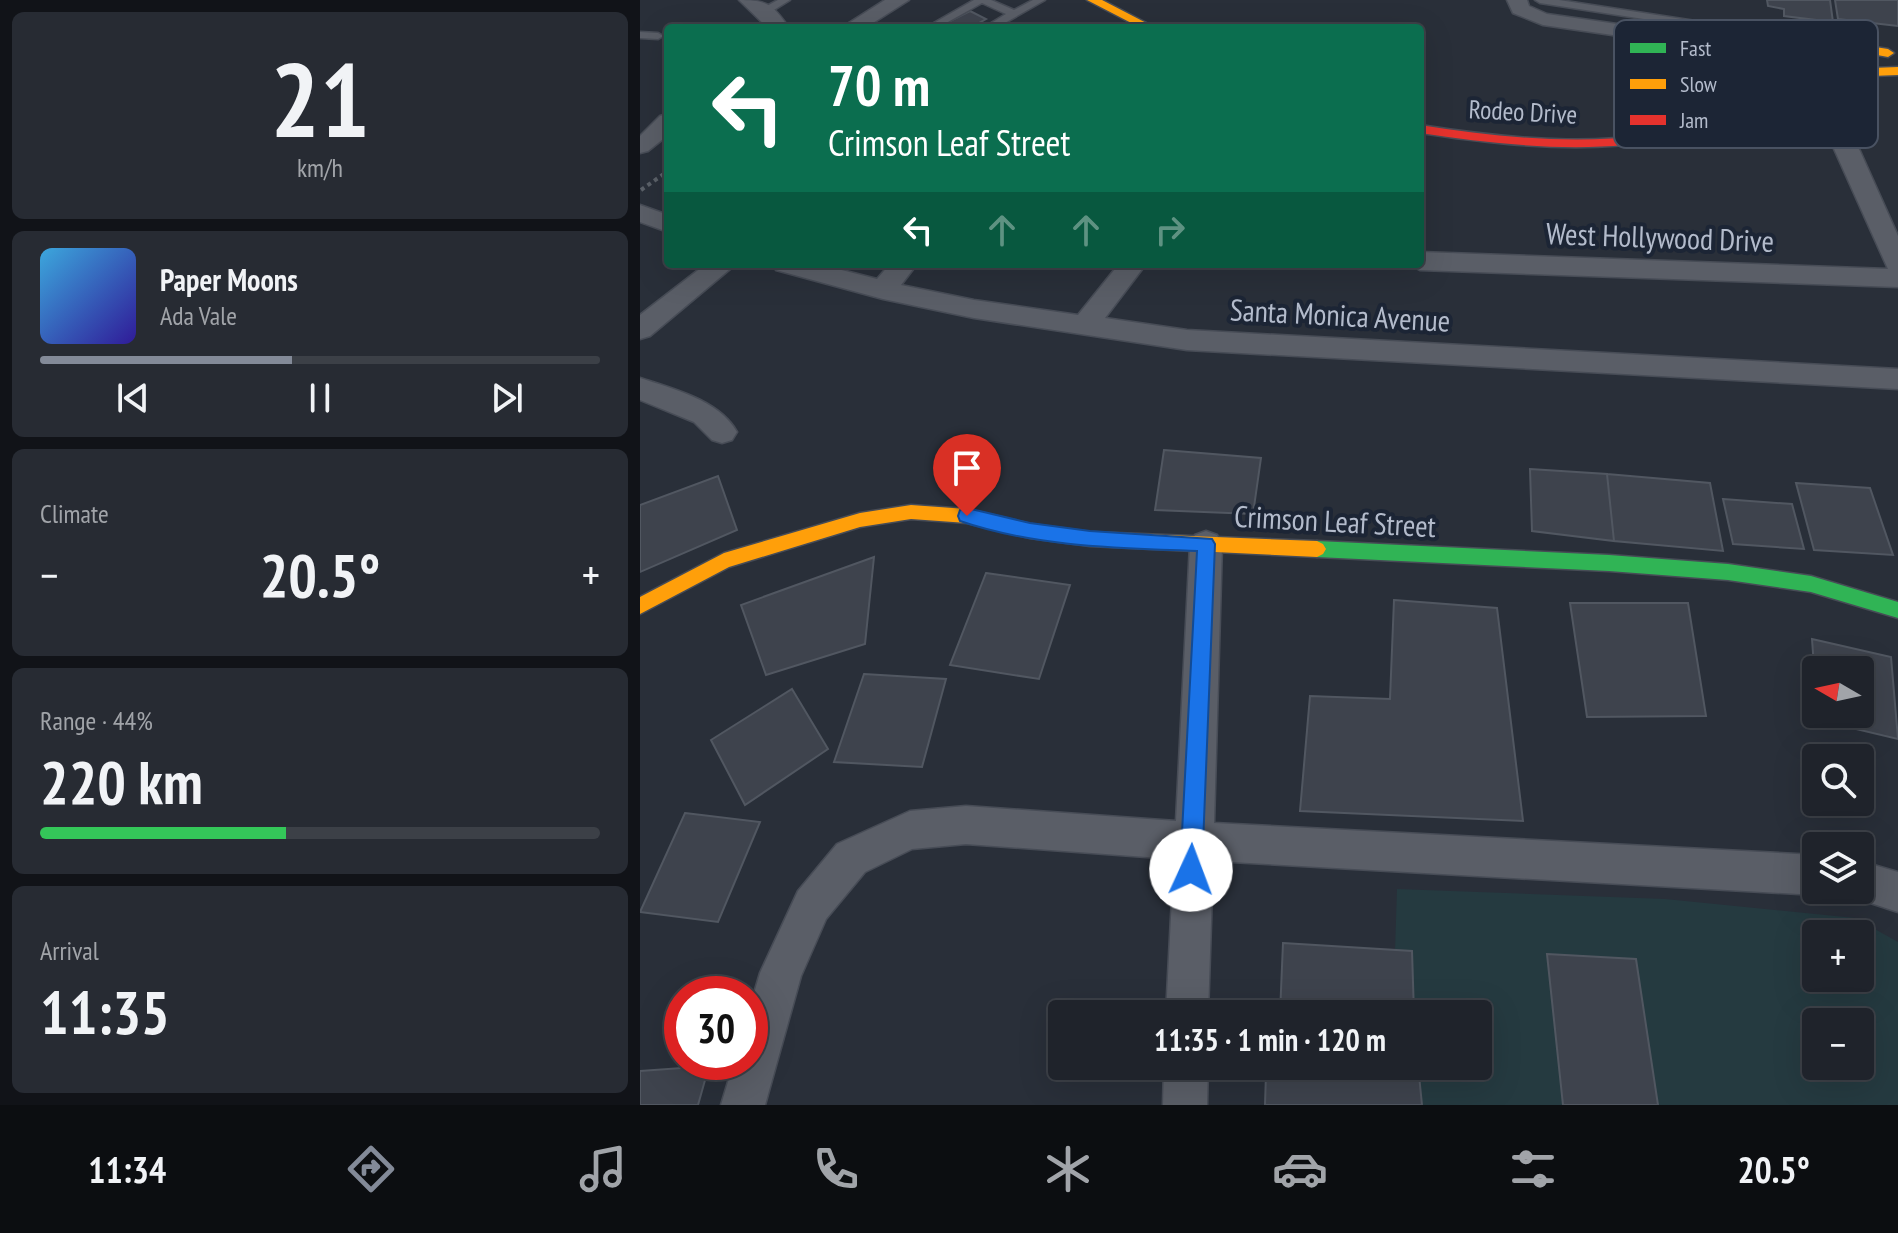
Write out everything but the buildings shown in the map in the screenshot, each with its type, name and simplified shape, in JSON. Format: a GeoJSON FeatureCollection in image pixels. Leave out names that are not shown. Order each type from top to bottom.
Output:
{"type":"FeatureCollection","features":[{"type":"Feature","properties":{"kind":"main road"},"geometry":{"type":"LineString","coordinates":[[1093,0],[1142,24]]}},
{"type":"Feature","properties":{"kind":"main road"},"geometry":{"type":"LineString","coordinates":[[1071,7],[1104,24]]}},
{"type":"Feature","properties":{"kind":"main road"},"geometry":{"type":"LineString","coordinates":[[1878,53],[1898,55]]}},
{"type":"Feature","properties":{"kind":"main road","name":"Rodeo Drive"},"geometry":{"type":"LineString","coordinates":[[1878,54],[1898,55]]}},
{"type":"Feature","properties":{"kind":"main road","name":"Rodeo Drive"},"geometry":{"type":"LineString","coordinates":[[1878,70],[1898,71]]}},
{"type":"Feature","properties":{"kind":"main road","name":"Rodeo Drive"},"geometry":{"type":"LineString","coordinates":[[1424,111],[1485,120],[1540,123]]}},
{"type":"Feature","properties":{"kind":"main road","name":"Rodeo Drive"},"geometry":{"type":"LineString","coordinates":[[1424,129],[1520,139],[1614,141]]}},
{"type":"Feature","properties":{"kind":"main road","name":"Crimson Leaf Street"},"geometry":{"type":"LineString","coordinates":[[640,606],[724,561],[860,520],[911,512],[967,516],[1030,531],[1090,539],[1609,563],[1728,572],[1811,584],[1898,610]]}},
{"type":"Feature","properties":{"kind":"street"},"geometry":{"type":"LineString","coordinates":[[858,24],[899,0]]}},
{"type":"Feature","properties":{"kind":"street"},"geometry":{"type":"LineString","coordinates":[[1517,0],[1520,9],[1543,19],[1614,27]]}},
{"type":"Feature","properties":{"kind":"street"},"geometry":{"type":"LineString","coordinates":[[757,6],[775,24]]}},
{"type":"Feature","properties":{"kind":"street"},"geometry":{"type":"LineString","coordinates":[[640,146],[664,126]]}},
{"type":"Feature","properties":{"kind":"street"},"geometry":{"type":"LineString","coordinates":[[1847,148],[1898,265]]}},
{"type":"Feature","properties":{"kind":"street"},"geometry":{"type":"LineString","coordinates":[[640,168],[664,152]]}},
{"type":"Feature","properties":{"kind":"street"},"geometry":{"type":"LineString","coordinates":[[640,213],[664,222]]}},
{"type":"Feature","properties":{"kind":"street","name":"West Hollywood Drive"},"geometry":{"type":"LineString","coordinates":[[1424,261],[1898,278]]}},
{"type":"Feature","properties":{"kind":"street"},"geometry":{"type":"LineString","coordinates":[[640,329],[718,268]]}},
{"type":"Feature","properties":{"kind":"street","name":"Santa Monica Avenue"},"geometry":{"type":"LineString","coordinates":[[800,268],[883,290],[1083,327],[1187,340],[1898,379]]}},
{"type":"Feature","properties":{"kind":"street"},"geometry":{"type":"LineString","coordinates":[[883,290],[901,268]]}},
{"type":"Feature","properties":{"kind":"street"},"geometry":{"type":"LineString","coordinates":[[1083,327],[1130,268]]}},
{"type":"Feature","properties":{"kind":"street"},"geometry":{"type":"LineString","coordinates":[[640,389],[704,414],[722,432]]}},
{"type":"Feature","properties":{"kind":"street"},"geometry":{"type":"LineString","coordinates":[[1187,1000],[1206,544]]}},
{"type":"Feature","properties":{"kind":"street"},"geometry":{"type":"LineString","coordinates":[[743,1105],[781,973],[812,905],[851,858],[910,830],[966,825],[1192,841],[1802,874]]}},
{"type":"Feature","properties":{"kind":"street"},"geometry":{"type":"LineString","coordinates":[[1874,885],[1898,892]]}},
{"type":"Feature","properties":{"kind":"street"},"geometry":{"type":"LineString","coordinates":[[1185,1105],[1186,1080]]}},
{"type":"Feature","properties":{"kind":"lane"},"geometry":{"type":"LineString","coordinates":[[757,6],[785,0]]}},
{"type":"Feature","properties":{"kind":"lane"},"geometry":{"type":"LineString","coordinates":[[940,24],[982,0],[1014,14]]}},
{"type":"Feature","properties":{"kind":"lane"},"geometry":{"type":"LineString","coordinates":[[995,24],[1040,0]]}},
{"type":"Feature","properties":{"kind":"lane"},"geometry":{"type":"LineString","coordinates":[[1540,0],[1651,20]]}},
{"type":"Feature","properties":{"kind":"lane"},"geometry":{"type":"LineString","coordinates":[[640,35],[658,36]]}},
{"type":"Feature","properties":{"kind":"path"},"geometry":{"type":"LineString","coordinates":[[640,191],[664,174]]}},
{"type":"Feature","properties":{"kind":"green space"},"geometry":{"type":"Polygon","coordinates":[[[1397,889],[1665,899],[1859,920],[1802,920],[1802,992],[1874,992],[1874,929],[1898,942],[1898,1105],[1389,1105],[1390,1080],[1492,1080],[1492,1000],[1393,1000],[1397,889]]]}},
{"type":"Feature","properties":{"kind":"traffic: fast"},"geometry":{"type":"LineString","coordinates":[[1317,549],[1728,572],[1811,584],[1898,610]]}},
{"type":"Feature","properties":{"kind":"traffic: slow"},"geometry":{"type":"LineString","coordinates":[[1093,0],[1142,24]]}},
{"type":"Feature","properties":{"kind":"traffic: slow"},"geometry":{"type":"LineString","coordinates":[[1878,51],[1888,53]]}},
{"type":"Feature","properties":{"kind":"traffic: slow"},"geometry":{"type":"LineString","coordinates":[[1878,72],[1898,71]]}},
{"type":"Feature","properties":{"kind":"traffic: slow"},"geometry":{"type":"LineString","coordinates":[[640,606],[724,561],[860,520],[911,512],[967,516],[1030,531],[1090,539],[1317,549]]}},
{"type":"Feature","properties":{"kind":"traffic: jam"},"geometry":{"type":"LineString","coordinates":[[1424,130],[1532,142],[1614,141]]}},
{"type":"Feature","properties":{"kind":"route"},"geometry":{"type":"LineString","coordinates":[[967,516],[1030,531],[1090,539],[1206,544],[1191,870]]}}]}
